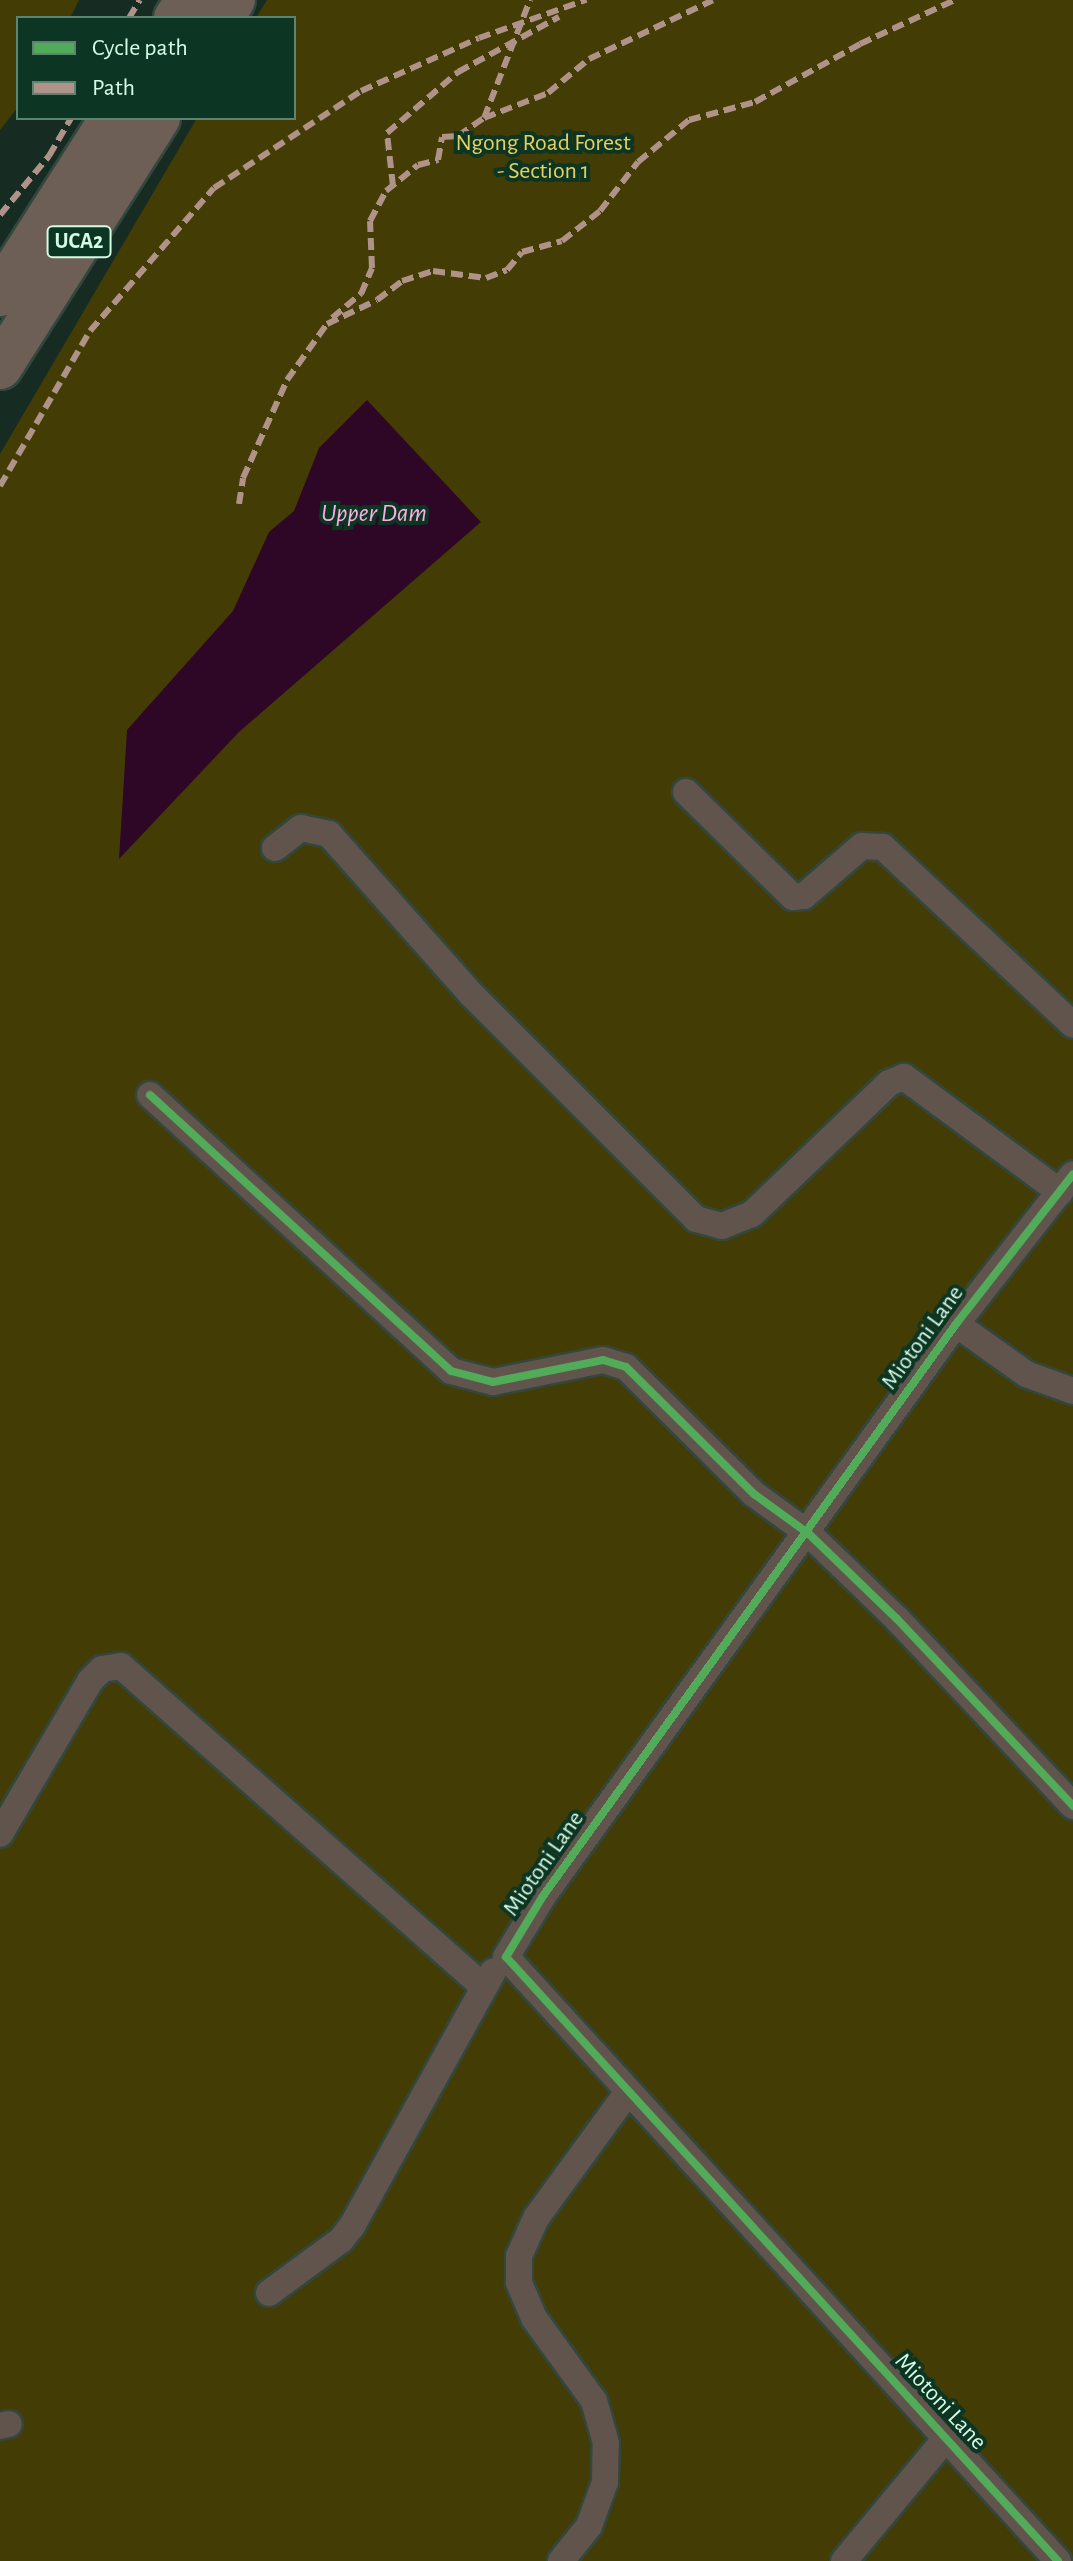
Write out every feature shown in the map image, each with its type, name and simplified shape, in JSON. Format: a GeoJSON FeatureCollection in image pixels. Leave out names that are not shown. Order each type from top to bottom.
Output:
{"type":"FeatureCollection","features":[{"type":"Feature","properties":{"kind":"highway","name":"UCA2"},"geometry":{"type":"LineString","coordinates":[[0,294],[111,120]]}},
{"type":"Feature","properties":{"kind":"highway","name":"UCA2"},"geometry":{"type":"LineString","coordinates":[[0,367],[157,120]]}},
{"type":"Feature","properties":{"kind":"street"},"geometry":{"type":"LineString","coordinates":[[686,792],[793,897],[804,896],[862,846],[883,847],[1073,1025]]}},
{"type":"Feature","properties":{"kind":"street"},"geometry":{"type":"LineString","coordinates":[[275,848],[301,828],[329,834],[471,994],[696,1219],[722,1226],[752,1214],[889,1083],[904,1077],[1067,1183]]}},
{"type":"Feature","properties":{"kind":"street"},"geometry":{"type":"LineString","coordinates":[[150,1095],[451,1371],[493,1382],[603,1360],[619,1362],[754,1494],[809,1534],[1073,1806]]}},
{"type":"Feature","properties":{"kind":"street","name":"Miotoni Lane"},"geometry":{"type":"LineString","coordinates":[[1058,2561],[627,2093],[506,1957],[543,1896],[809,1534],[956,1324],[1067,1183]]}},
{"type":"Feature","properties":{"kind":"street"},"geometry":{"type":"LineString","coordinates":[[956,1324],[1026,1374],[1073,1391]]}},
{"type":"Feature","properties":{"kind":"street"},"geometry":{"type":"LineString","coordinates":[[0,1834],[90,1681],[102,1669],[121,1666],[482,1985]]}},
{"type":"Feature","properties":{"kind":"street"},"geometry":{"type":"LineString","coordinates":[[269,2293],[341,2240],[352,2226],[482,1985],[506,1957]]}},
{"type":"Feature","properties":{"kind":"street"},"geometry":{"type":"LineString","coordinates":[[561,2561],[589,2526],[605,2482],[606,2443],[594,2401],[534,2318],[519,2282],[519,2256],[536,2218],[627,2093]]}},
{"type":"Feature","properties":{"kind":"street"},"geometry":{"type":"LineString","coordinates":[[844,2561],[946,2438]]}},
{"type":"Feature","properties":{"kind":"green space"},"geometry":{"type":"Polygon","coordinates":[[[0,0],[79,0],[71,16],[16,16],[16,110],[0,130],[0,0]]]}},
{"type":"Feature","properties":{"kind":"green space","name":"Ngong Road Forest - Section 1"},"geometry":{"type":"Polygon","coordinates":[[[267,0],[1073,0],[1073,2561],[0,2561],[0,454],[196,120],[296,120],[296,16],[257,16],[267,0]]]}},
{"type":"Feature","properties":{"kind":"water","name":"Upper Dam"},"geometry":{"type":"Polygon","coordinates":[[[367,400],[481,522],[239,732],[119,859],[127,730],[233,611],[269,532],[294,511],[319,448],[367,400]]]}},
{"type":"Feature","properties":{"kind":"marked path"},"geometry":{"type":"LineString","coordinates":[[130,16],[140,0]]}},
{"type":"Feature","properties":{"kind":"marked path"},"geometry":{"type":"LineString","coordinates":[[332,318],[361,294],[372,268],[370,221],[386,191],[418,165],[438,160],[442,137],[458,136],[484,118],[530,0]]}},
{"type":"Feature","properties":{"kind":"marked path"},"geometry":{"type":"LineString","coordinates":[[0,486],[90,331],[214,188],[361,91],[479,38],[586,0]]}},
{"type":"Feature","properties":{"kind":"marked path"},"geometry":{"type":"LineString","coordinates":[[484,118],[548,93],[589,59],[713,0]]}},
{"type":"Feature","properties":{"kind":"marked path"},"geometry":{"type":"LineString","coordinates":[[239,504],[243,478],[287,380],[327,324],[377,300],[402,281],[433,271],[486,278],[507,270],[522,252],[562,241],[600,211],[638,162],[689,120],[755,102],[860,44],[955,0]]}},
{"type":"Feature","properties":{"kind":"marked path"},"geometry":{"type":"LineString","coordinates":[[393,186],[387,133],[458,72],[559,17]]}},
{"type":"Feature","properties":{"kind":"marked path"},"geometry":{"type":"LineString","coordinates":[[0,215],[49,156],[70,120]]}},
{"type":"Feature","properties":{"kind":"cycle path"},"geometry":{"type":"LineString","coordinates":[[150,1095],[451,1371],[493,1382],[603,1360],[626,1367],[754,1494],[809,1534],[897,1619],[1073,1806]]}},
{"type":"Feature","properties":{"kind":"cycle path"},"geometry":{"type":"LineString","coordinates":[[1058,2561],[506,1957],[543,1896],[956,1324],[1073,1174]]}}]}
